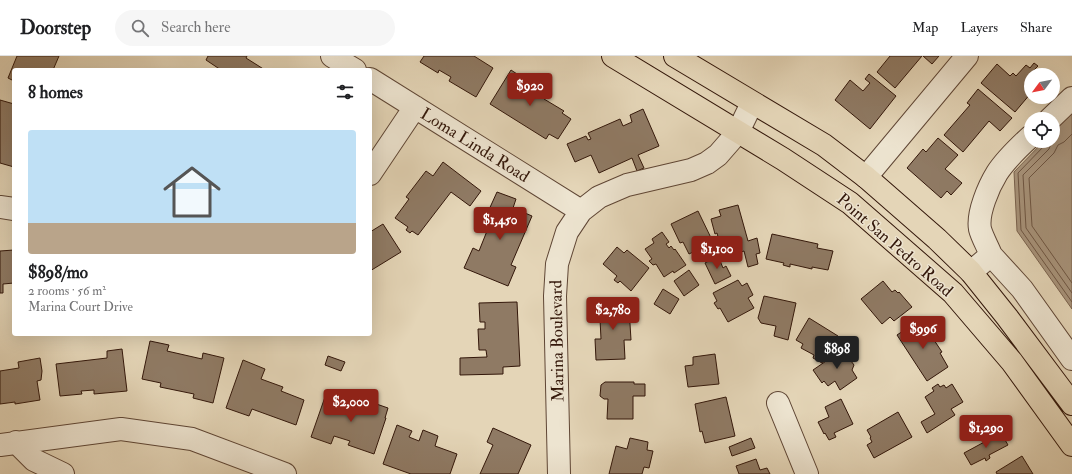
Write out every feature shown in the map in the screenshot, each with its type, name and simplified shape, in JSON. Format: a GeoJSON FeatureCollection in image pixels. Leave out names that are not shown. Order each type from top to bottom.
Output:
{"type":"FeatureCollection","features":[{"type":"Feature","properties":{"kind":"main road","name":"Point San Pedro Road"},"geometry":{"type":"LineString","coordinates":[[613,56],[783,159],[850,203],[953,293],[1012,362],[1072,445]]}},
{"type":"Feature","properties":{"kind":"main road","name":"Point San Pedro Road"},"geometry":{"type":"LineString","coordinates":[[675,56],[824,145],[866,177],[937,239],[971,272],[1007,317],[1072,404]]}},
{"type":"Feature","properties":{"kind":"street"},"geometry":{"type":"LineString","coordinates":[[332,56],[352,68]]}},
{"type":"Feature","properties":{"kind":"street"},"geometry":{"type":"LineString","coordinates":[[866,177],[967,56]]}},
{"type":"Feature","properties":{"kind":"street","name":"Loma Linda Road"},"geometry":{"type":"LineString","coordinates":[[372,81],[581,211]]}},
{"type":"Feature","properties":{"kind":"street"},"geometry":{"type":"LineString","coordinates":[[1057,112],[1072,98]]}},
{"type":"Feature","properties":{"kind":"street","name":"Marina Boulevard"},"geometry":{"type":"LineString","coordinates":[[559,474],[555,296],[557,264],[567,232],[581,211],[599,197],[627,186],[691,170],[707,163],[718,154],[738,132],[752,103]]}},
{"type":"Feature","properties":{"kind":"street"},"geometry":{"type":"LineString","coordinates":[[372,171],[415,107]]}},
{"type":"Feature","properties":{"kind":"street"},"geometry":{"type":"LineString","coordinates":[[1024,142],[998,172],[982,208],[980,228],[991,255],[1022,289],[1072,359]]}},
{"type":"Feature","properties":{"kind":"street"},"geometry":{"type":"LineString","coordinates":[[0,207],[12,209]]}},
{"type":"Feature","properties":{"kind":"street"},"geometry":{"type":"LineString","coordinates":[[971,272],[991,255]]}},
{"type":"Feature","properties":{"kind":"street"},"geometry":{"type":"LineString","coordinates":[[778,403],[807,474]]}},
{"type":"Feature","properties":{"kind":"street"},"geometry":{"type":"LineString","coordinates":[[8,444],[121,429],[192,439],[285,474]]}},
{"type":"Feature","properties":{"kind":"street"},"geometry":{"type":"LineString","coordinates":[[8,444],[34,460],[63,474]]}},
{"type":"Feature","properties":{"kind":"water"},"geometry":{"type":"Polygon","coordinates":[[[1072,113],[1072,309],[1017,231],[1014,172],[1037,148],[1060,148],[1060,125],[1072,113]]]}},
{"type":"Feature","properties":{"kind":"building"},"geometry":{"type":"Polygon","coordinates":[[[17,56],[59,56],[54,68],[12,68],[17,56]]]}},
{"type":"Feature","properties":{"kind":"building"},"geometry":{"type":"Polygon","coordinates":[[[208,56],[247,56],[246,58],[262,68],[218,68],[206,60],[208,56]]]}},
{"type":"Feature","properties":{"kind":"building"},"geometry":{"type":"Polygon","coordinates":[[[424,56],[474,56],[493,68],[476,97],[449,81],[451,77],[439,70],[438,73],[420,62],[424,56]]]}},
{"type":"Feature","properties":{"kind":"building"},"geometry":{"type":"Polygon","coordinates":[[[890,56],[922,56],[895,88],[877,72],[890,56]]]}},
{"type":"Feature","properties":{"kind":"building"},"geometry":{"type":"Polygon","coordinates":[[[923,56],[939,56],[932,64],[923,56]]]}},
{"type":"Feature","properties":{"kind":"building"},"geometry":{"type":"Polygon","coordinates":[[[1034,63],[1038,66],[1036,68],[1030,68],[1034,63]]]}},
{"type":"Feature","properties":{"kind":"building"},"geometry":{"type":"Polygon","coordinates":[[[997,64],[1010,76],[1013,73],[1016,76],[1026,65],[1030,68],[1024,68],[1024,101],[1015,112],[981,83],[997,64]]]}},
{"type":"Feature","properties":{"kind":"building"},"geometry":{"type":"Polygon","coordinates":[[[12,68],[12,80],[8,78],[12,68]]]}},
{"type":"Feature","properties":{"kind":"building"},"geometry":{"type":"Polygon","coordinates":[[[511,70],[523,78],[520,84],[528,88],[533,80],[549,90],[544,99],[564,111],[562,113],[571,119],[558,139],[549,134],[546,139],[490,104],[511,70]]]}},
{"type":"Feature","properties":{"kind":"building"},"geometry":{"type":"Polygon","coordinates":[[[869,74],[896,96],[870,129],[835,100],[850,80],[863,91],[870,83],[865,79],[869,74]]]}},
{"type":"Feature","properties":{"kind":"building"},"geometry":{"type":"Polygon","coordinates":[[[978,89],[1012,118],[1000,131],[989,121],[963,152],[944,135],[970,105],[967,103],[978,89]]]}},
{"type":"Feature","properties":{"kind":"building"},"geometry":{"type":"Polygon","coordinates":[[[0,100],[12,103],[12,166],[0,163],[0,100]]]}},
{"type":"Feature","properties":{"kind":"building"},"geometry":{"type":"Polygon","coordinates":[[[643,109],[659,146],[638,155],[644,168],[637,171],[632,158],[599,173],[591,155],[575,162],[567,144],[586,136],[588,140],[591,139],[588,133],[620,119],[623,126],[632,122],[630,115],[643,109]]]}},
{"type":"Feature","properties":{"kind":"building"},"geometry":{"type":"Polygon","coordinates":[[[938,138],[958,155],[945,169],[962,183],[951,195],[947,191],[941,198],[907,168],[923,149],[926,152],[938,138]]]}},
{"type":"Feature","properties":{"kind":"building"},"geometry":{"type":"Polygon","coordinates":[[[443,162],[481,191],[470,206],[451,192],[418,235],[412,231],[410,233],[406,230],[408,227],[395,218],[409,199],[406,197],[426,171],[433,176],[443,162]]]}},
{"type":"Feature","properties":{"kind":"building"},"geometry":{"type":"Polygon","coordinates":[[[497,192],[516,199],[513,208],[532,216],[511,265],[516,267],[508,286],[464,268],[473,248],[479,251],[493,216],[487,214],[497,192]]]}},
{"type":"Feature","properties":{"kind":"building"},"geometry":{"type":"Polygon","coordinates":[[[738,205],[748,241],[757,238],[760,253],[756,254],[758,264],[748,267],[744,251],[741,252],[741,249],[737,250],[736,248],[722,252],[717,233],[715,234],[711,219],[721,216],[719,210],[738,205]]]}},
{"type":"Feature","properties":{"kind":"building"},"geometry":{"type":"Polygon","coordinates":[[[698,211],[713,242],[689,254],[683,242],[680,243],[671,224],[698,211]]]}},
{"type":"Feature","properties":{"kind":"building"},"geometry":{"type":"Polygon","coordinates":[[[383,224],[401,252],[372,270],[372,231],[383,224]]]}},
{"type":"Feature","properties":{"kind":"building"},"geometry":{"type":"Polygon","coordinates":[[[662,232],[669,242],[666,244],[669,248],[671,246],[674,250],[675,249],[686,265],[674,273],[673,271],[664,277],[656,264],[653,265],[649,261],[652,259],[645,249],[654,243],[652,239],[662,232]]]}},
{"type":"Feature","properties":{"kind":"building"},"geometry":{"type":"Polygon","coordinates":[[[772,234],[818,244],[817,248],[833,251],[828,270],[812,267],[812,269],[790,264],[790,267],[783,265],[784,263],[766,259],[772,234]]]}},
{"type":"Feature","properties":{"kind":"building"},"geometry":{"type":"Polygon","coordinates":[[[617,247],[624,253],[627,250],[649,268],[631,291],[620,281],[618,283],[614,280],[617,276],[603,264],[617,247]]]}},
{"type":"Feature","properties":{"kind":"building"},"geometry":{"type":"Polygon","coordinates":[[[12,250],[12,283],[3,284],[3,293],[0,293],[0,251],[12,250]]]}},
{"type":"Feature","properties":{"kind":"building"},"geometry":{"type":"Polygon","coordinates":[[[718,256],[723,268],[726,266],[731,276],[715,284],[705,263],[718,256]]]}},
{"type":"Feature","properties":{"kind":"building"},"geometry":{"type":"Polygon","coordinates":[[[689,270],[699,285],[684,296],[674,281],[689,270]]]}},
{"type":"Feature","properties":{"kind":"building"},"geometry":{"type":"Polygon","coordinates":[[[738,280],[742,286],[747,283],[753,295],[748,298],[754,308],[728,322],[720,308],[718,309],[714,303],[717,301],[713,293],[738,280]]]}},
{"type":"Feature","properties":{"kind":"building"},"geometry":{"type":"Polygon","coordinates":[[[883,281],[892,292],[895,290],[898,293],[899,292],[912,307],[894,321],[890,317],[882,324],[861,299],[883,281]]]}},
{"type":"Feature","properties":{"kind":"building"},"geometry":{"type":"Polygon","coordinates":[[[663,289],[679,299],[670,314],[654,304],[663,289]]]}},
{"type":"Feature","properties":{"kind":"building"},"geometry":{"type":"Polygon","coordinates":[[[764,296],[796,303],[788,340],[774,336],[776,326],[761,323],[758,318],[764,296]]]}},
{"type":"Feature","properties":{"kind":"building"},"geometry":{"type":"Polygon","coordinates":[[[616,298],[616,309],[629,308],[631,340],[624,340],[625,359],[596,360],[595,339],[601,339],[599,299],[616,298]]]}},
{"type":"Feature","properties":{"kind":"building"},"geometry":{"type":"Polygon","coordinates":[[[517,302],[520,366],[503,367],[503,374],[460,375],[460,358],[487,357],[486,350],[479,350],[478,329],[485,329],[485,322],[480,322],[479,303],[517,302]]]}},
{"type":"Feature","properties":{"kind":"building"},"geometry":{"type":"Polygon","coordinates":[[[809,318],[838,336],[822,363],[813,358],[814,355],[801,348],[803,344],[796,340],[809,318]]]}},
{"type":"Feature","properties":{"kind":"building"},"geometry":{"type":"Polygon","coordinates":[[[918,321],[924,329],[926,328],[942,352],[940,353],[948,367],[927,381],[897,335],[918,321]]]}},
{"type":"Feature","properties":{"kind":"building"},"geometry":{"type":"Polygon","coordinates":[[[150,341],[169,345],[167,351],[202,359],[203,353],[224,358],[213,403],[193,398],[194,394],[160,387],[161,383],[142,379],[150,341]]]}},
{"type":"Feature","properties":{"kind":"building"},"geometry":{"type":"Polygon","coordinates":[[[845,348],[853,359],[851,361],[854,365],[852,370],[857,378],[840,390],[835,381],[828,386],[824,381],[822,383],[813,370],[845,348]]]}},
{"type":"Feature","properties":{"kind":"building"},"geometry":{"type":"Polygon","coordinates":[[[122,349],[127,391],[94,394],[94,390],[81,391],[82,394],[60,396],[56,364],[107,358],[107,351],[122,349]]]}},
{"type":"Feature","properties":{"kind":"building"},"geometry":{"type":"Polygon","coordinates":[[[715,354],[719,384],[688,387],[685,366],[693,365],[693,357],[715,354]]]}},
{"type":"Feature","properties":{"kind":"building"},"geometry":{"type":"Polygon","coordinates":[[[328,356],[345,362],[341,371],[325,365],[328,356]]]}},
{"type":"Feature","properties":{"kind":"building"},"geometry":{"type":"Polygon","coordinates":[[[40,358],[42,371],[41,380],[37,381],[40,400],[15,404],[15,402],[0,404],[0,371],[19,368],[18,362],[40,358]]]}},
{"type":"Feature","properties":{"kind":"building"},"geometry":{"type":"Polygon","coordinates":[[[243,360],[265,369],[261,379],[283,387],[281,391],[304,400],[296,425],[252,409],[249,416],[226,408],[243,360]]]}},
{"type":"Feature","properties":{"kind":"building"},"geometry":{"type":"Polygon","coordinates":[[[605,382],[634,382],[634,384],[645,384],[645,396],[633,396],[633,419],[607,419],[608,399],[604,399],[600,396],[601,385],[605,382]]]}},
{"type":"Feature","properties":{"kind":"building"},"geometry":{"type":"Polygon","coordinates":[[[938,384],[940,387],[944,385],[946,388],[952,384],[963,402],[951,409],[955,415],[927,433],[921,422],[935,414],[925,397],[934,391],[932,388],[938,384]]]}},
{"type":"Feature","properties":{"kind":"building"},"geometry":{"type":"Polygon","coordinates":[[[341,396],[361,403],[362,399],[388,408],[374,454],[348,445],[350,441],[334,436],[331,444],[311,437],[325,397],[339,402],[341,396]]]}},
{"type":"Feature","properties":{"kind":"building"},"geometry":{"type":"Polygon","coordinates":[[[726,397],[735,436],[705,443],[702,431],[700,432],[695,404],[726,397]]]}},
{"type":"Feature","properties":{"kind":"building"},"geometry":{"type":"Polygon","coordinates":[[[841,399],[853,424],[834,433],[836,437],[829,440],[818,422],[829,417],[825,407],[841,399]]]}},
{"type":"Feature","properties":{"kind":"building"},"geometry":{"type":"Polygon","coordinates":[[[898,412],[912,437],[874,458],[867,445],[872,442],[867,430],[898,412]]]}},
{"type":"Feature","properties":{"kind":"building"},"geometry":{"type":"Polygon","coordinates":[[[397,425],[412,431],[409,437],[419,441],[423,430],[438,436],[435,446],[457,454],[450,474],[411,474],[383,464],[397,425]]]}},
{"type":"Feature","properties":{"kind":"building"},"geometry":{"type":"Polygon","coordinates":[[[493,428],[531,445],[518,474],[480,474],[493,445],[487,442],[493,428]]]}},
{"type":"Feature","properties":{"kind":"building"},"geometry":{"type":"Polygon","coordinates":[[[1001,433],[1008,445],[989,455],[990,458],[986,461],[985,458],[971,465],[964,453],[1001,433]]]}},
{"type":"Feature","properties":{"kind":"building"},"geometry":{"type":"Polygon","coordinates":[[[630,438],[648,442],[647,450],[653,451],[649,468],[644,467],[642,474],[609,474],[616,446],[627,449],[630,438]]]}},
{"type":"Feature","properties":{"kind":"building"},"geometry":{"type":"Polygon","coordinates":[[[751,438],[755,448],[732,456],[729,447],[751,438]]]}},
{"type":"Feature","properties":{"kind":"building"},"geometry":{"type":"Polygon","coordinates":[[[1022,456],[1033,474],[997,474],[996,472],[1022,456]]]}},
{"type":"Feature","properties":{"kind":"building"},"geometry":{"type":"Polygon","coordinates":[[[756,459],[760,470],[767,468],[770,474],[739,474],[736,466],[756,459]]]}}]}
